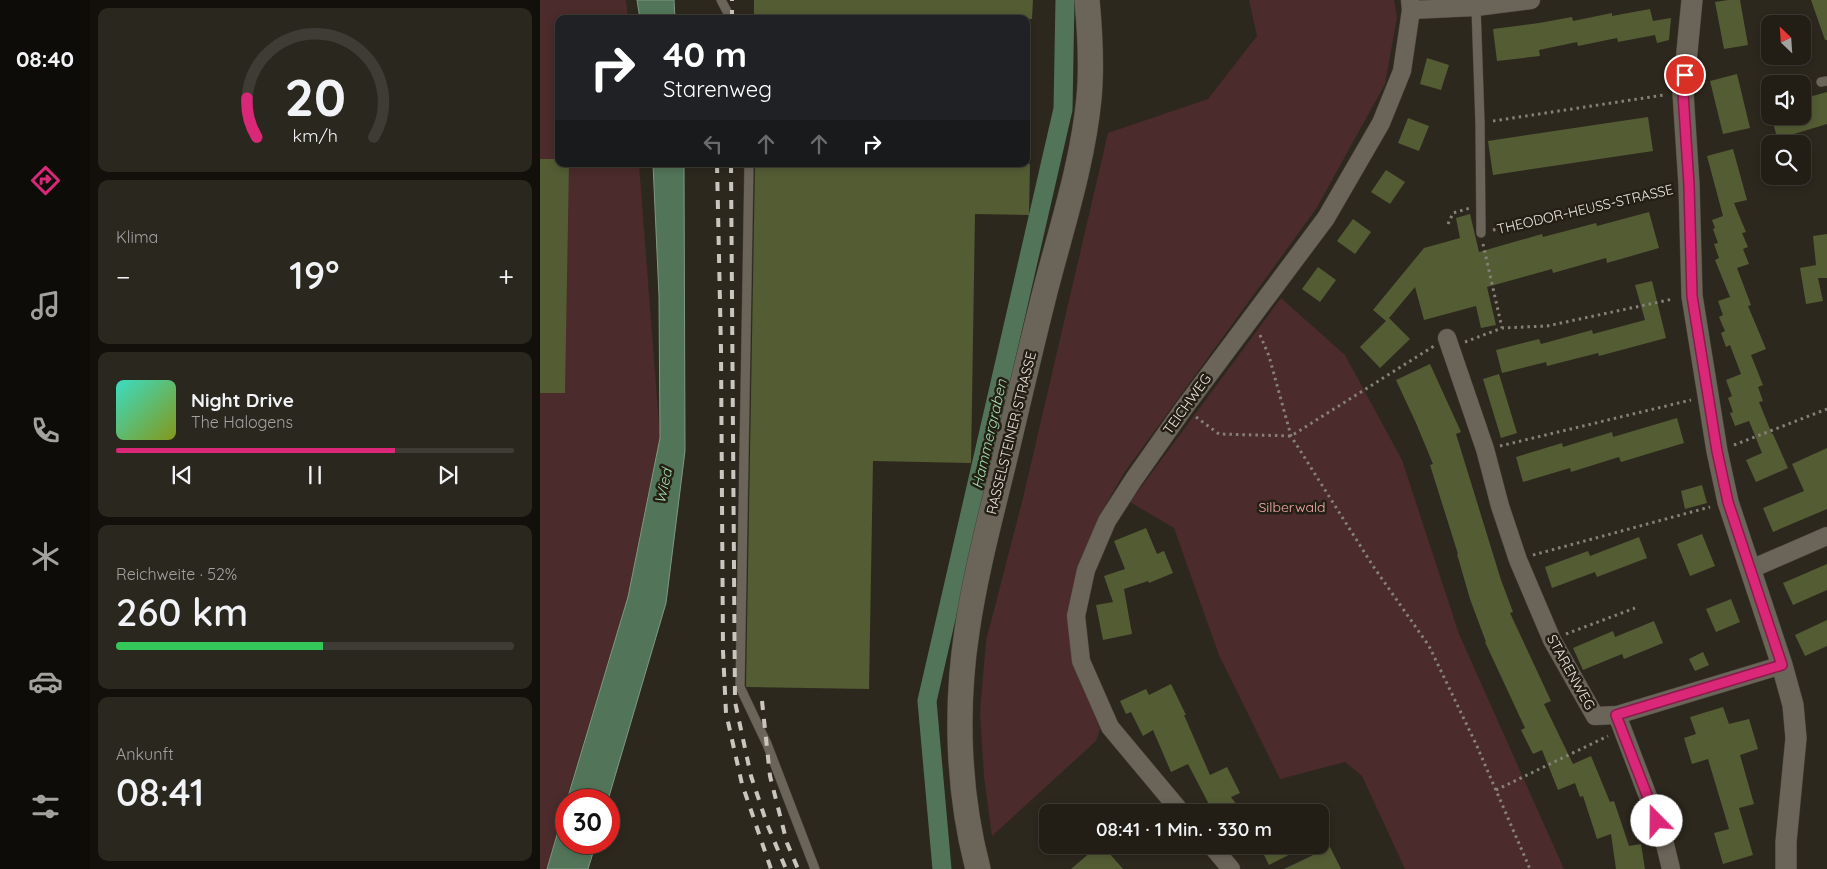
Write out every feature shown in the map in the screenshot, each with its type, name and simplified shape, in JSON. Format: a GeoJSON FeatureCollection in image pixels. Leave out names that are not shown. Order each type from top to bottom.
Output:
{"type":"FeatureCollection","features":[{"type":"Feature","properties":{"kind":"main road","name":"RASSELSTEINER STRASSE"},"geometry":{"type":"LineString","coordinates":[[978,869],[970,836],[963,788],[960,696],[966,632],[979,566],[1040,314],[1078,168],[1089,97],[1090,30],[1087,0]]}},
{"type":"Feature","properties":{"kind":"street"},"geometry":{"type":"LineString","coordinates":[[1411,5],[1476,7],[1531,0]]}},
{"type":"Feature","properties":{"kind":"street","name":"THEODOR-HEUSS-STRASSE"},"geometry":{"type":"LineString","coordinates":[[1692,0],[1683,93],[1689,185],[1692,296],[1717,451],[1728,502],[1782,665],[1793,705],[1796,738],[1786,842],[1786,869]]}},
{"type":"Feature","properties":{"kind":"street","name":"TEICHWEG"},"geometry":{"type":"LineString","coordinates":[[1174,804],[1110,727],[1081,661],[1076,616],[1086,570],[1107,521],[1134,479],[1184,408],[1326,218],[1381,123],[1402,71],[1411,5]]}},
{"type":"Feature","properties":{"kind":"street","name":"STARENWEG"},"geometry":{"type":"LineString","coordinates":[[1449,343],[1485,450],[1500,506],[1518,560],[1552,640],[1595,716],[1619,722],[1782,665]]}},
{"type":"Feature","properties":{"kind":"street"},"geometry":{"type":"LineString","coordinates":[[1751,569],[1827,536]]}},
{"type":"Feature","properties":{"kind":"street"},"geometry":{"type":"LineString","coordinates":[[1619,722],[1663,836],[1671,869]]}},
{"type":"Feature","properties":{"kind":"street"},"geometry":{"type":"LineString","coordinates":[[1218,854],[1231,869]]}},
{"type":"Feature","properties":{"kind":"lane"},"geometry":{"type":"LineString","coordinates":[[721,0],[729,15]]}},
{"type":"Feature","properties":{"kind":"lane"},"geometry":{"type":"LineString","coordinates":[[1476,7],[1481,233]]}},
{"type":"Feature","properties":{"kind":"lane"},"geometry":{"type":"LineString","coordinates":[[749,167],[740,687],[767,744],[815,869]]}},
{"type":"Feature","properties":{"kind":"path"},"geometry":{"type":"LineString","coordinates":[[1480,123],[1683,93]]}},
{"type":"Feature","properties":{"kind":"path","name":"THEODOR-HEUSS-STRASSE"},"geometry":{"type":"LineString","coordinates":[[1481,233],[1689,185]]}},
{"type":"Feature","properties":{"kind":"path"},"geometry":{"type":"LineString","coordinates":[[1448,224],[1454,213],[1480,205]]}},
{"type":"Feature","properties":{"kind":"path"},"geometry":{"type":"LineString","coordinates":[[1481,233],[1502,328]]}},
{"type":"Feature","properties":{"kind":"path"},"geometry":{"type":"LineString","coordinates":[[1184,408],[1219,434],[1291,436],[1449,343],[1502,328],[1547,326],[1692,296]]}},
{"type":"Feature","properties":{"kind":"path"},"geometry":{"type":"LineString","coordinates":[[1252,317],[1269,356],[1291,436],[1373,566],[1429,646],[1496,790],[1530,869]]}},
{"type":"Feature","properties":{"kind":"path"},"geometry":{"type":"LineString","coordinates":[[1519,441],[1709,396]]}},
{"type":"Feature","properties":{"kind":"path"},"geometry":{"type":"LineString","coordinates":[[1717,451],[1827,409]]}},
{"type":"Feature","properties":{"kind":"path"},"geometry":{"type":"LineString","coordinates":[[1518,560],[1728,502]]}},
{"type":"Feature","properties":{"kind":"path","name":"STARENWEG"},"geometry":{"type":"LineString","coordinates":[[1569,633],[1634,608]]}},
{"type":"Feature","properties":{"kind":"path"},"geometry":{"type":"LineString","coordinates":[[1496,790],[1619,722]]}},
{"type":"Feature","properties":{"kind":"green space"},"geometry":{"type":"Polygon","coordinates":[[[540,0],[626,0],[628,15],[555,15],[555,167],[639,167],[660,438],[628,597],[569,789],[555,789],[555,840],[547,869],[540,869],[540,0]]]}},
{"type":"Feature","properties":{"kind":"green space"},"geometry":{"type":"Polygon","coordinates":[[[1249,0],[1394,0],[1397,17],[1385,84],[1316,209],[1124,473],[1100,515],[1078,568],[1073,662],[1100,729],[1096,741],[992,836],[984,777],[980,712],[986,641],[1023,498],[1108,133],[1208,99],[1257,36],[1249,0]]]}},
{"type":"Feature","properties":{"kind":"green space","name":"Silberwald"},"geometry":{"type":"Polygon","coordinates":[[[1281,298],[1345,355],[1402,460],[1459,634],[1564,869],[1405,869],[1362,776],[1345,762],[1280,779],[1219,655],[1174,528],[1130,502],[1281,298]]]}},
{"type":"Feature","properties":{"kind":"water"},"geometry":{"type":"Polygon","coordinates":[[[637,0],[674,0],[675,15],[639,15],[637,0]]]}},
{"type":"Feature","properties":{"kind":"water","name":"Wied"},"geometry":{"type":"Polygon","coordinates":[[[653,167],[684,167],[685,451],[666,603],[611,789],[570,789],[628,597],[660,438],[659,296],[653,167]]]}},
{"type":"Feature","properties":{"kind":"water"},"geometry":{"type":"Polygon","coordinates":[[[555,842],[555,854],[593,854],[588,869],[547,869],[555,842]]]}},
{"type":"Feature","properties":{"kind":"building"},"geometry":{"type":"Polygon","coordinates":[[[754,0],[1033,0],[1032,19],[1030,19],[1030,15],[754,15],[754,0]]]}},
{"type":"Feature","properties":{"kind":"building"},"geometry":{"type":"Polygon","coordinates":[[[1740,0],[1748,45],[1724,49],[1715,2],[1740,0]]]}},
{"type":"Feature","properties":{"kind":"building"},"geometry":{"type":"Polygon","coordinates":[[[1811,0],[1827,0],[1827,40],[1825,40],[1811,0]]]}},
{"type":"Feature","properties":{"kind":"building"},"geometry":{"type":"Polygon","coordinates":[[[1650,9],[1653,21],[1671,18],[1669,40],[1657,43],[1655,35],[1618,42],[1617,38],[1578,46],[1577,42],[1539,50],[1540,56],[1497,61],[1493,29],[1572,17],[1573,21],[1612,13],[1612,16],[1650,9]]]}},
{"type":"Feature","properties":{"kind":"building"},"geometry":{"type":"Polygon","coordinates":[[[1427,58],[1449,65],[1441,90],[1420,84],[1427,58]]]}},
{"type":"Feature","properties":{"kind":"building"},"geometry":{"type":"Polygon","coordinates":[[[1737,74],[1750,128],[1723,134],[1710,81],[1737,74]]]}},
{"type":"Feature","properties":{"kind":"building"},"geometry":{"type":"Polygon","coordinates":[[[1827,92],[1827,124],[1794,135],[1776,135],[1774,125],[1811,125],[1811,96],[1827,92]]]}},
{"type":"Feature","properties":{"kind":"building"},"geometry":{"type":"Polygon","coordinates":[[[1648,117],[1653,151],[1493,175],[1488,141],[1648,117]]]}},
{"type":"Feature","properties":{"kind":"building"},"geometry":{"type":"Polygon","coordinates":[[[1408,118],[1429,126],[1419,151],[1398,143],[1408,118]]]}},
{"type":"Feature","properties":{"kind":"building"},"geometry":{"type":"Polygon","coordinates":[[[1733,149],[1747,200],[1734,203],[1746,232],[1742,233],[1748,247],[1743,249],[1749,264],[1737,268],[1751,305],[1748,306],[1766,349],[1751,355],[1763,385],[1758,387],[1763,401],[1759,402],[1788,468],[1756,482],[1746,460],[1762,453],[1749,421],[1735,426],[1730,413],[1733,412],[1728,398],[1732,396],[1726,380],[1741,374],[1730,345],[1726,347],[1721,333],[1725,331],[1719,317],[1723,315],[1718,301],[1730,297],[1715,260],[1719,258],[1714,244],[1718,243],[1712,220],[1723,216],[1707,156],[1733,149]]]}},
{"type":"Feature","properties":{"kind":"building"},"geometry":{"type":"Polygon","coordinates":[[[540,159],[555,159],[555,167],[569,167],[565,393],[540,393],[540,159]]]}},
{"type":"Feature","properties":{"kind":"building"},"geometry":{"type":"Polygon","coordinates":[[[755,167],[1030,167],[1029,215],[975,214],[971,463],[873,461],[869,689],[746,686],[755,167]]]}},
{"type":"Feature","properties":{"kind":"building"},"geometry":{"type":"Polygon","coordinates":[[[1386,170],[1405,182],[1390,204],[1371,192],[1386,170]]]}},
{"type":"Feature","properties":{"kind":"building"},"geometry":{"type":"Polygon","coordinates":[[[1649,212],[1659,248],[1607,263],[1606,258],[1553,273],[1552,269],[1487,287],[1496,325],[1481,328],[1476,306],[1424,320],[1415,287],[1389,318],[1410,339],[1380,368],[1360,347],[1386,321],[1373,310],[1424,248],[1460,238],[1456,218],[1470,214],[1479,252],[1542,234],[1543,237],[1596,223],[1597,226],[1649,212]]]}},
{"type":"Feature","properties":{"kind":"building"},"geometry":{"type":"Polygon","coordinates":[[[1353,219],[1371,232],[1355,254],[1337,241],[1353,219]]]}},
{"type":"Feature","properties":{"kind":"building"},"geometry":{"type":"Polygon","coordinates":[[[1827,234],[1827,278],[1818,278],[1823,301],[1806,304],[1800,268],[1816,265],[1813,236],[1827,234]]]}},
{"type":"Feature","properties":{"kind":"building"},"geometry":{"type":"Polygon","coordinates":[[[1318,267],[1336,280],[1320,302],[1302,289],[1318,267]]]}},
{"type":"Feature","properties":{"kind":"building"},"geometry":{"type":"Polygon","coordinates":[[[1652,281],[1666,338],[1599,356],[1598,353],[1547,366],[1546,362],[1502,373],[1496,350],[1539,339],[1541,344],[1592,330],[1593,334],[1645,320],[1635,285],[1652,281]]]}},
{"type":"Feature","properties":{"kind":"building"},"geometry":{"type":"Polygon","coordinates":[[[1430,364],[1461,432],[1456,434],[1501,580],[1513,612],[1510,613],[1551,701],[1544,704],[1573,764],[1591,756],[1610,802],[1614,801],[1629,846],[1641,844],[1645,869],[1616,869],[1611,834],[1597,839],[1583,796],[1580,797],[1575,783],[1558,790],[1542,750],[1533,754],[1521,730],[1525,728],[1485,642],[1470,599],[1430,465],[1433,464],[1396,380],[1430,364]]]}},
{"type":"Feature","properties":{"kind":"building"},"geometry":{"type":"Polygon","coordinates":[[[1499,374],[1517,433],[1501,438],[1483,379],[1499,374]]]}},
{"type":"Feature","properties":{"kind":"building"},"geometry":{"type":"Polygon","coordinates":[[[1677,418],[1684,443],[1621,462],[1619,457],[1571,472],[1570,468],[1523,482],[1516,457],[1562,443],[1563,447],[1612,432],[1613,437],[1677,418]]]}},
{"type":"Feature","properties":{"kind":"building"},"geometry":{"type":"Polygon","coordinates":[[[1827,448],[1827,509],[1773,532],[1763,508],[1804,491],[1792,464],[1827,448]]]}},
{"type":"Feature","properties":{"kind":"building"},"geometry":{"type":"Polygon","coordinates":[[[1702,485],[1707,503],[1685,509],[1681,491],[1702,485]]]}},
{"type":"Feature","properties":{"kind":"building"},"geometry":{"type":"Polygon","coordinates":[[[1146,528],[1157,554],[1164,551],[1173,573],[1149,583],[1148,581],[1124,589],[1132,634],[1103,640],[1096,605],[1113,602],[1104,576],[1125,569],[1114,541],[1146,528]]]}},
{"type":"Feature","properties":{"kind":"building"},"geometry":{"type":"Polygon","coordinates":[[[1702,534],[1715,566],[1690,576],[1677,544],[1702,534]]]}},
{"type":"Feature","properties":{"kind":"building"},"geometry":{"type":"Polygon","coordinates":[[[1639,537],[1647,558],[1597,577],[1595,572],[1552,588],[1545,567],[1588,551],[1590,556],[1639,537]]]}},
{"type":"Feature","properties":{"kind":"building"},"geometry":{"type":"Polygon","coordinates":[[[1827,564],[1827,590],[1793,605],[1783,583],[1827,564]]]}},
{"type":"Feature","properties":{"kind":"building"},"geometry":{"type":"Polygon","coordinates":[[[1731,599],[1740,622],[1716,632],[1706,609],[1731,599]]]}},
{"type":"Feature","properties":{"kind":"building"},"geometry":{"type":"Polygon","coordinates":[[[1827,620],[1827,646],[1805,656],[1795,635],[1827,620]]]}},
{"type":"Feature","properties":{"kind":"building"},"geometry":{"type":"Polygon","coordinates":[[[1654,621],[1663,643],[1624,659],[1622,654],[1583,670],[1573,648],[1613,631],[1615,637],[1654,621]]]}},
{"type":"Feature","properties":{"kind":"building"},"geometry":{"type":"Polygon","coordinates":[[[1703,652],[1709,665],[1695,671],[1689,659],[1703,652]]]}},
{"type":"Feature","properties":{"kind":"building"},"geometry":{"type":"Polygon","coordinates":[[[1171,684],[1186,715],[1184,715],[1210,775],[1227,767],[1240,793],[1231,797],[1236,804],[1209,804],[1188,764],[1171,772],[1153,730],[1143,736],[1131,712],[1126,714],[1120,701],[1146,689],[1149,695],[1171,684]]]}},
{"type":"Feature","properties":{"kind":"building"},"geometry":{"type":"Polygon","coordinates":[[[1723,707],[1729,724],[1749,719],[1758,749],[1740,755],[1754,804],[1739,808],[1753,855],[1723,864],[1714,833],[1729,829],[1708,759],[1692,764],[1684,738],[1696,734],[1690,717],[1723,707]]]}},
{"type":"Feature","properties":{"kind":"building"},"geometry":{"type":"Polygon","coordinates":[[[1329,847],[1341,869],[1284,869],[1315,854],[1329,854],[1329,847]]]}},
{"type":"Feature","properties":{"kind":"building"},"geometry":{"type":"Polygon","coordinates":[[[1088,854],[1110,854],[1123,869],[1071,869],[1088,854]]]}},
{"type":"Feature","properties":{"kind":"building"},"geometry":{"type":"Polygon","coordinates":[[[1264,854],[1290,854],[1269,865],[1264,854]]]}},
{"type":"Feature","properties":{"kind":"waterway","name":"Hammergraben"},"geometry":{"type":"LineString","coordinates":[[942,869],[927,701],[1063,109],[1065,0]]}},
{"type":"Feature","properties":{"kind":"railway"},"geometry":{"type":"LineString","coordinates":[[732,0],[732,15]]}},
{"type":"Feature","properties":{"kind":"railway"},"geometry":{"type":"LineString","coordinates":[[717,167],[721,350],[723,651],[726,713],[742,784],[771,869]]}},
{"type":"Feature","properties":{"kind":"railway"},"geometry":{"type":"LineString","coordinates":[[731,167],[735,702],[751,776],[767,824],[786,869]]}},
{"type":"Feature","properties":{"kind":"railway"},"geometry":{"type":"LineString","coordinates":[[762,701],[770,776],[787,843],[798,869]]}},
{"type":"Feature","properties":{"kind":"route"},"geometry":{"type":"LineString","coordinates":[[1657,821],[1616,715],[1782,665],[1728,502],[1717,451],[1692,296],[1689,185],[1683,93],[1685,75]]}}]}
